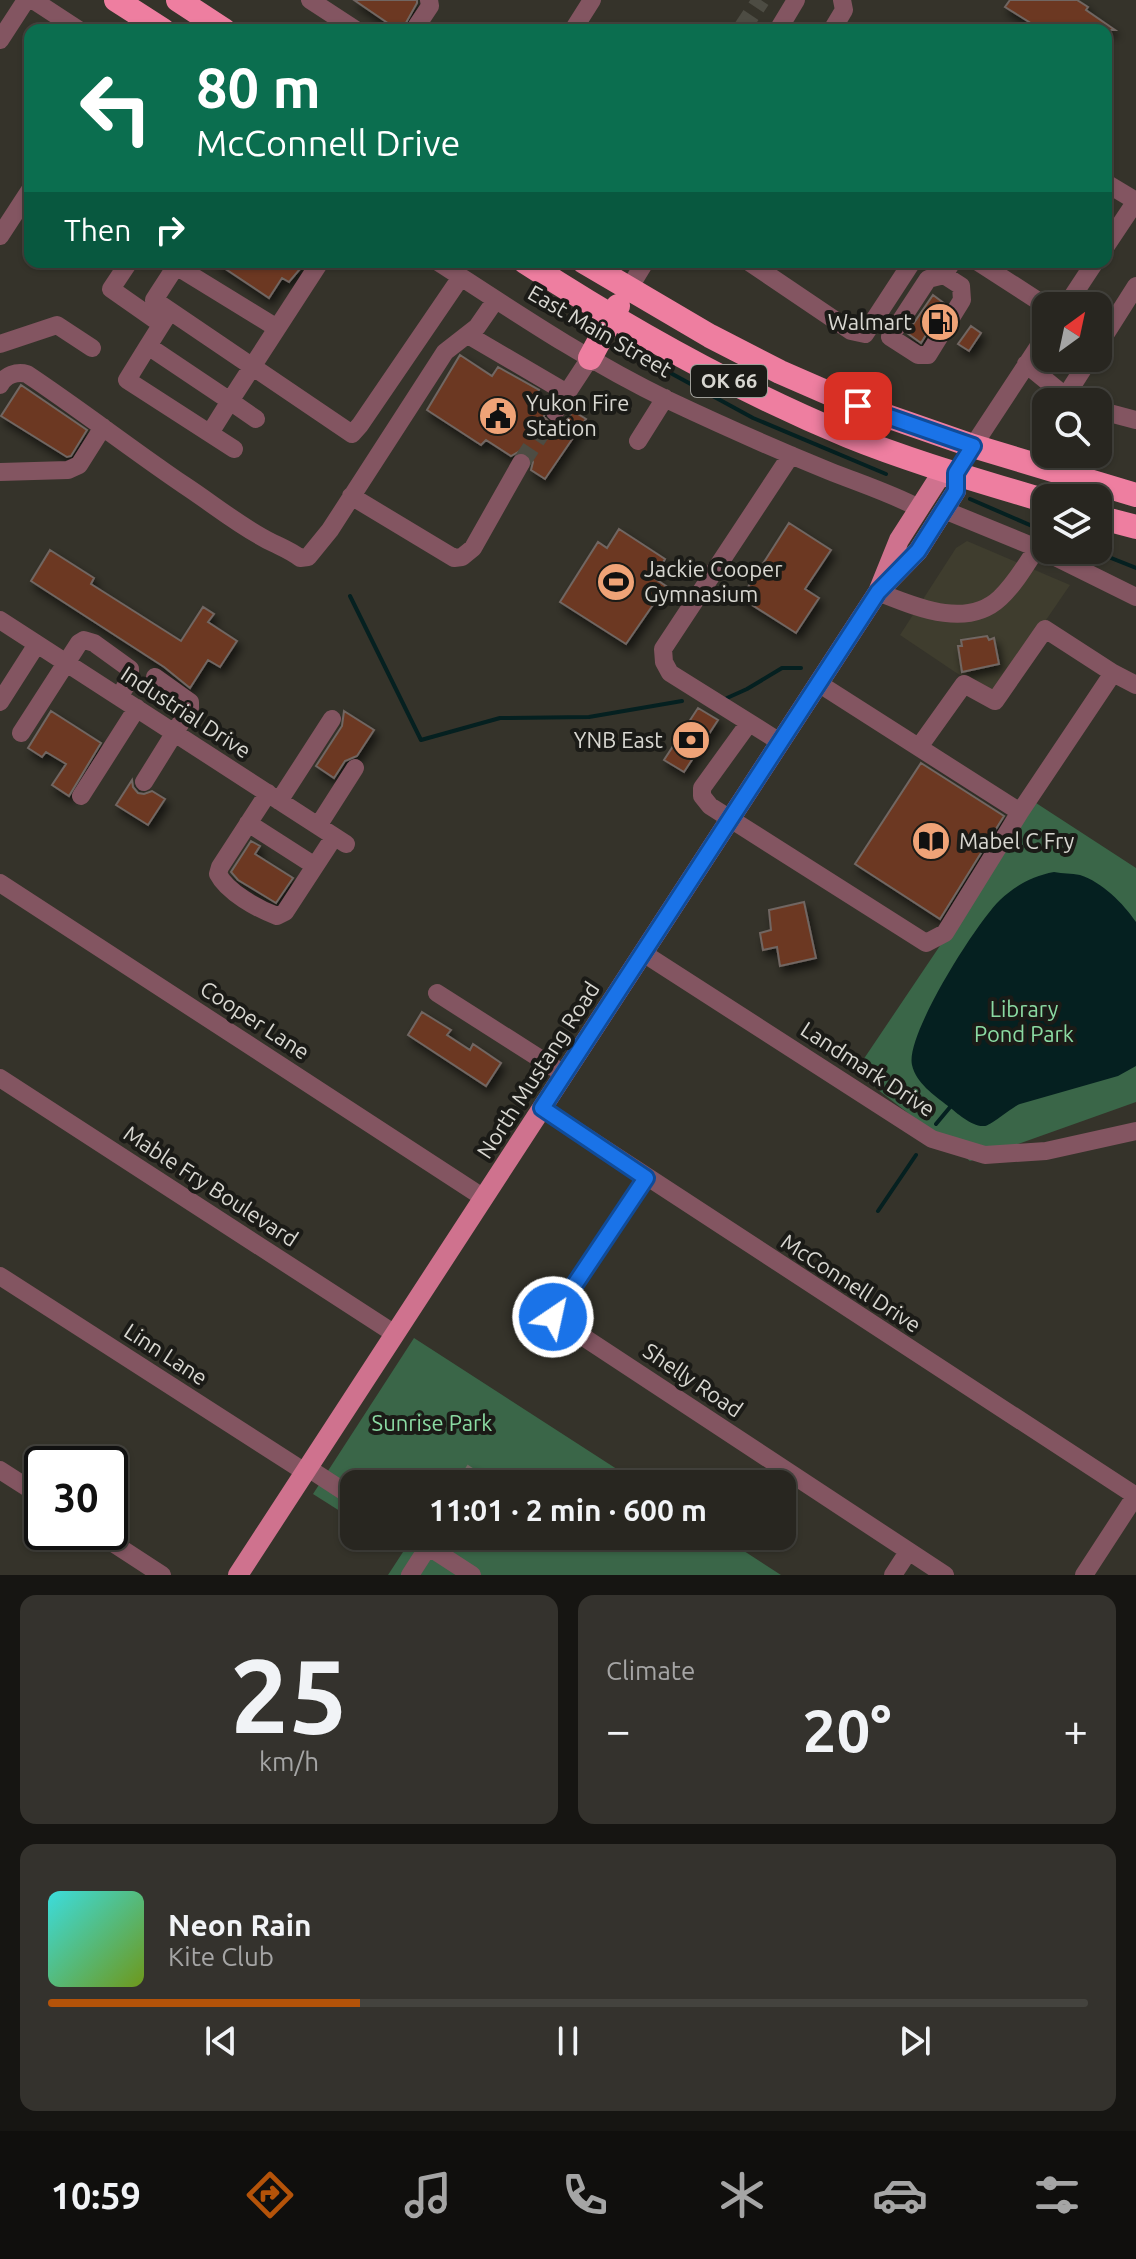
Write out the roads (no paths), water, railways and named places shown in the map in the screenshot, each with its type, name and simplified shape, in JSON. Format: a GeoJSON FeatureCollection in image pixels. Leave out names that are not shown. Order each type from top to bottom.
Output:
{"type":"FeatureCollection","features":[{"type":"Feature","properties":{"kind":"highway"},"geometry":{"type":"LineString","coordinates":[[116,0],[154,24]]}},
{"type":"Feature","properties":{"kind":"highway"},"geometry":{"type":"LineString","coordinates":[[178,0],[215,24]]}},
{"type":"Feature","properties":{"kind":"highway","name":"East Main Street"},"geometry":{"type":"LineString","coordinates":[[534,268],[611,318],[768,400],[850,437],[1032,497]]}},
{"type":"Feature","properties":{"kind":"highway","name":"OK 66"},"geometry":{"type":"LineString","coordinates":[[593,268],[780,372],[858,406],[973,446],[1136,495]]}},
{"type":"Feature","properties":{"kind":"highway"},"geometry":{"type":"LineString","coordinates":[[590,358],[628,290]]}},
{"type":"Feature","properties":{"kind":"highway"},"geometry":{"type":"LineString","coordinates":[[956,473],[973,446]]}},
{"type":"Feature","properties":{"kind":"highway"},"geometry":{"type":"LineString","coordinates":[[1112,521],[1136,527]]}},
{"type":"Feature","properties":{"kind":"main road","name":"North Mustang Road"},"geometry":{"type":"LineString","coordinates":[[238,1575],[878,592],[918,551],[956,491],[956,473],[938,479],[899,540],[878,592]]}},
{"type":"Feature","properties":{"kind":"street"},"geometry":{"type":"LineString","coordinates":[[0,40],[26,0]]}},
{"type":"Feature","properties":{"kind":"street"},"geometry":{"type":"LineString","coordinates":[[33,0],[70,24]]}},
{"type":"Feature","properties":{"kind":"street"},"geometry":{"type":"LineString","coordinates":[[310,0],[347,24]]}},
{"type":"Feature","properties":{"kind":"street"},"geometry":{"type":"LineString","coordinates":[[418,24],[430,6],[429,0]]}},
{"type":"Feature","properties":{"kind":"street"},"geometry":{"type":"LineString","coordinates":[[577,24],[592,0]]}},
{"type":"Feature","properties":{"kind":"street"},"geometry":{"type":"LineString","coordinates":[[782,24],[796,0]]}},
{"type":"Feature","properties":{"kind":"street"},"geometry":{"type":"LineString","coordinates":[[836,24],[844,10],[842,0]]}},
{"type":"Feature","properties":{"kind":"street"},"geometry":{"type":"LineString","coordinates":[[1112,187],[1136,201],[1112,237]]}},
{"type":"Feature","properties":{"kind":"street"},"geometry":{"type":"LineString","coordinates":[[0,236],[24,199]]}},
{"type":"Feature","properties":{"kind":"street"},"geometry":{"type":"LineString","coordinates":[[125,268],[111,289],[253,367],[352,434],[461,277]]}},
{"type":"Feature","properties":{"kind":"street"},"geometry":{"type":"LineString","coordinates":[[166,317],[154,300],[175,268]]}},
{"type":"Feature","properties":{"kind":"street"},"geometry":{"type":"LineString","coordinates":[[179,268],[277,328]]}},
{"type":"Feature","properties":{"kind":"street"},"geometry":{"type":"LineString","coordinates":[[210,433],[316,268]]}},
{"type":"Feature","properties":{"kind":"street","name":"East Main Street"},"geometry":{"type":"LineString","coordinates":[[447,268],[495,301],[590,358],[665,398],[919,508]]}},
{"type":"Feature","properties":{"kind":"street"},"geometry":{"type":"LineString","coordinates":[[628,290],[641,268]]}},
{"type":"Feature","properties":{"kind":"street"},"geometry":{"type":"LineString","coordinates":[[758,268],[851,331],[890,337],[918,355],[928,355],[962,300],[961,286],[948,268],[928,279],[890,337]]}},
{"type":"Feature","properties":{"kind":"street"},"geometry":{"type":"LineString","coordinates":[[865,334],[908,268]]}},
{"type":"Feature","properties":{"kind":"street"},"geometry":{"type":"LineString","coordinates":[[991,268],[1032,296]]}},
{"type":"Feature","properties":{"kind":"street"},"geometry":{"type":"LineString","coordinates":[[1075,292],[1091,268]]}},
{"type":"Feature","properties":{"kind":"street"},"geometry":{"type":"LineString","coordinates":[[1112,324],[1136,286]]}},
{"type":"Feature","properties":{"kind":"street"},"geometry":{"type":"LineString","coordinates":[[0,385],[12,375],[20,372],[27,374],[209,501],[300,558],[308,557],[316,551],[445,352],[477,327],[495,301]]}},
{"type":"Feature","properties":{"kind":"street"},"geometry":{"type":"LineString","coordinates":[[166,317],[127,380],[234,449]]}},
{"type":"Feature","properties":{"kind":"street"},"geometry":{"type":"LineString","coordinates":[[0,344],[57,325],[92,348]]}},
{"type":"Feature","properties":{"kind":"street"},"geometry":{"type":"LineString","coordinates":[[468,335],[567,393]]}},
{"type":"Feature","properties":{"kind":"street"},"geometry":{"type":"LineString","coordinates":[[148,346],[256,419]]}},
{"type":"Feature","properties":{"kind":"street"},"geometry":{"type":"LineString","coordinates":[[973,446],[1032,355]]}},
{"type":"Feature","properties":{"kind":"street"},"geometry":{"type":"LineString","coordinates":[[555,412],[590,358]]}},
{"type":"Feature","properties":{"kind":"street"},"geometry":{"type":"LineString","coordinates":[[1026,364],[1061,388]]}},
{"type":"Feature","properties":{"kind":"street"},"geometry":{"type":"LineString","coordinates":[[638,441],[665,398]]}},
{"type":"Feature","properties":{"kind":"street"},"geometry":{"type":"LineString","coordinates":[[1112,414],[1136,420]]}},
{"type":"Feature","properties":{"kind":"street"},"geometry":{"type":"LineString","coordinates":[[0,472],[68,470],[79,465],[103,427]]}},
{"type":"Feature","properties":{"kind":"street"},"geometry":{"type":"LineString","coordinates":[[780,742],[670,673],[664,662],[663,649],[791,455]]}},
{"type":"Feature","properties":{"kind":"street"},"geometry":{"type":"LineString","coordinates":[[351,496],[454,558],[462,557],[473,548],[521,463]]}},
{"type":"Feature","properties":{"kind":"street"},"geometry":{"type":"LineString","coordinates":[[944,510],[1032,546]]}},
{"type":"Feature","properties":{"kind":"street"},"geometry":{"type":"LineString","coordinates":[[878,592],[928,612],[972,613],[999,600],[1032,555]]}},
{"type":"Feature","properties":{"kind":"street"},"geometry":{"type":"LineString","coordinates":[[1069,564],[1136,597]]}},
{"type":"Feature","properties":{"kind":"street","name":"Industrial Drive"},"geometry":{"type":"LineString","coordinates":[[0,620],[340,841],[315,866]]}},
{"type":"Feature","properties":{"kind":"street"},"geometry":{"type":"LineString","coordinates":[[919,747],[964,684],[995,701],[1045,629],[1136,685]]}},
{"type":"Feature","properties":{"kind":"street"},"geometry":{"type":"LineString","coordinates":[[21,733],[79,643],[84,640],[94,643],[130,669],[130,679],[119,697]]}},
{"type":"Feature","properties":{"kind":"street"},"geometry":{"type":"LineString","coordinates":[[0,702],[37,644]]}},
{"type":"Feature","properties":{"kind":"street"},"geometry":{"type":"LineString","coordinates":[[749,723],[702,788],[702,796],[710,806],[926,943],[945,933],[1020,812],[1113,673]]}},
{"type":"Feature","properties":{"kind":"street"},"geometry":{"type":"LineString","coordinates":[[144,782],[190,708],[190,702],[155,677]]}},
{"type":"Feature","properties":{"kind":"street"},"geometry":{"type":"LineString","coordinates":[[818,683],[1020,812]]}},
{"type":"Feature","properties":{"kind":"street"},"geometry":{"type":"LineString","coordinates":[[81,796],[137,708]]}},
{"type":"Feature","properties":{"kind":"street"},"geometry":{"type":"LineString","coordinates":[[248,823],[315,866],[285,912],[277,916],[267,913],[223,883],[218,874],[248,823],[273,797],[332,719]]}},
{"type":"Feature","properties":{"kind":"street"},"geometry":{"type":"LineString","coordinates":[[318,826],[355,768]]}},
{"type":"Feature","properties":{"kind":"street","name":"Cooper Lane"},"geometry":{"type":"LineString","coordinates":[[0,883],[484,1198]]}},
{"type":"Feature","properties":{"kind":"street","name":"Landmark Drive"},"geometry":{"type":"LineString","coordinates":[[643,953],[932,1139],[985,1155],[1046,1151],[1136,1131]]}},
{"type":"Feature","properties":{"kind":"street"},"geometry":{"type":"LineString","coordinates":[[437,993],[564,1074]]}},
{"type":"Feature","properties":{"kind":"street","name":"Mable Fry Boulevard"},"geometry":{"type":"LineString","coordinates":[[0,1078],[395,1334]]}},
{"type":"Feature","properties":{"kind":"street","name":"McConnell Drive"},"geometry":{"type":"LineString","coordinates":[[542,1108],[1136,1495]]}},
{"type":"Feature","properties":{"kind":"street","name":"Shelly Road"},"geometry":{"type":"LineString","coordinates":[[646,1178],[553,1317],[945,1575]]}},
{"type":"Feature","properties":{"kind":"street","name":"Linn Lane"},"geometry":{"type":"LineString","coordinates":[[0,1276],[340,1490]]}},
{"type":"Feature","properties":{"kind":"street"},"geometry":{"type":"LineString","coordinates":[[0,1470],[24,1485]]}},
{"type":"Feature","properties":{"kind":"street"},"geometry":{"type":"LineString","coordinates":[[1084,1575],[1136,1495]]}},
{"type":"Feature","properties":{"kind":"street"},"geometry":{"type":"LineString","coordinates":[[124,1550],[162,1575]]}},
{"type":"Feature","properties":{"kind":"street"},"geometry":{"type":"LineString","coordinates":[[410,1575],[426,1550]]}},
{"type":"Feature","properties":{"kind":"street"},"geometry":{"type":"LineString","coordinates":[[433,1550],[472,1575]]}},
{"type":"Feature","properties":{"kind":"street"},"geometry":{"type":"LineString","coordinates":[[893,1575],[908,1552]]}},
{"type":"Feature","properties":{"kind":"water","name":"Library Pond Park"},"geometry":{"type":"Polygon","coordinates":[[[1054,872],[1080,875],[1096,883],[1118,901],[1136,922],[1136,1066],[1118,1076],[1020,1104],[987,1125],[979,1126],[965,1119],[921,1083],[912,1065],[913,1050],[931,1005],[989,912],[1019,886],[1054,872]]]}},
{"type":"Feature","properties":{"kind":"waterway"},"geometry":{"type":"LineString","coordinates":[[621,346],[753,418],[886,474]]}},
{"type":"Feature","properties":{"kind":"waterway"},"geometry":{"type":"LineString","coordinates":[[970,499],[1032,526]]}},
{"type":"Feature","properties":{"kind":"waterway"},"geometry":{"type":"LineString","coordinates":[[1112,558],[1136,568]]}},
{"type":"Feature","properties":{"kind":"waterway"},"geometry":{"type":"LineString","coordinates":[[350,596],[421,740],[500,718],[589,717],[682,701]]}},
{"type":"Feature","properties":{"kind":"waterway"},"geometry":{"type":"LineString","coordinates":[[727,698],[782,668],[801,668]]}},
{"type":"Feature","properties":{"kind":"waterway"},"geometry":{"type":"LineString","coordinates":[[936,1124],[951,1106]]}},
{"type":"Feature","properties":{"kind":"waterway"},"geometry":{"type":"LineString","coordinates":[[878,1211],[916,1155]]}},
{"type":"Feature","properties":{"kind":"tunnel"},"geometry":{"type":"LineString","coordinates":[[745,24],[761,0]]}},
{"type":"Feature","properties":{"kind":"tunnel"},"geometry":{"type":"LineString","coordinates":[[521,463],[555,412]]}},
{"type":"Feature","properties":{"kind":"place","name":"Walmart"},"geometry":{"type":"Point","coordinates":[940,322]}},
{"type":"Feature","properties":{"kind":"place","name":"Yukon Fire Station"},"geometry":{"type":"Point","coordinates":[498,416]}},
{"type":"Feature","properties":{"kind":"place","name":"Jackie Cooper Gymnasium"},"geometry":{"type":"Point","coordinates":[616,582]}},
{"type":"Feature","properties":{"kind":"place","name":"YNB East"},"geometry":{"type":"Point","coordinates":[691,740]}},
{"type":"Feature","properties":{"kind":"place","name":"Mabel C Fry"},"geometry":{"type":"Point","coordinates":[931,841]}},
{"type":"Feature","properties":{"kind":"park label","name":"Sunrise Park"},"geometry":{"type":"Point","coordinates":[432,1423]}}]}
